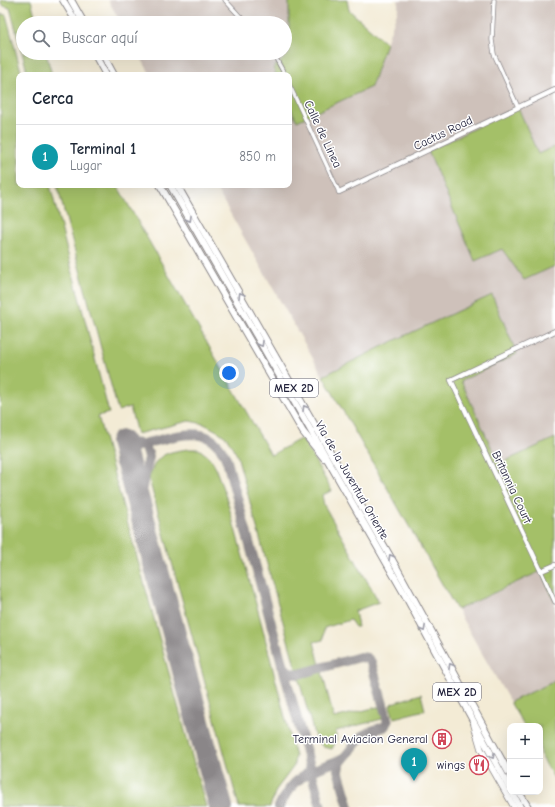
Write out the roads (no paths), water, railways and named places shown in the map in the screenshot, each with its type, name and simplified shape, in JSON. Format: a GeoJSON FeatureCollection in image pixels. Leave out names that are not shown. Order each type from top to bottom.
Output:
{"type":"FeatureCollection","features":[{"type":"Feature","properties":{"kind":"highway"},"geometry":{"type":"LineString","coordinates":[[64,0],[73,16]]}},
{"type":"Feature","properties":{"kind":"highway"},"geometry":{"type":"LineString","coordinates":[[71,0],[80,16]]}},
{"type":"Feature","properties":{"kind":"highway"},"geometry":{"type":"LineString","coordinates":[[99,60],[108,72]]}},
{"type":"Feature","properties":{"kind":"highway"},"geometry":{"type":"LineString","coordinates":[[105,60],[109,72]]}},
{"type":"Feature","properties":{"kind":"highway"},"geometry":{"type":"LineString","coordinates":[[162,188],[303,432],[334,470]]}},
{"type":"Feature","properties":{"kind":"highway","name":"Via de la Juventud Oriente"},"geometry":{"type":"LineString","coordinates":[[172,188],[334,470],[407,593],[507,784]]}},
{"type":"Feature","properties":{"kind":"highway","name":"Via de la Juventud Oriente"},"geometry":{"type":"LineString","coordinates":[[179,188],[507,770]]}},
{"type":"Feature","properties":{"kind":"highway"},"geometry":{"type":"LineString","coordinates":[[514,795],[520,807]]}},
{"type":"Feature","properties":{"kind":"highway"},"geometry":{"type":"LineString","coordinates":[[522,795],[528,807]]}},
{"type":"Feature","properties":{"kind":"main road"},"geometry":{"type":"LineString","coordinates":[[474,723],[481,749],[514,807]]}},
{"type":"Feature","properties":{"kind":"street"},"geometry":{"type":"LineString","coordinates":[[225,0],[240,16]]}},
{"type":"Feature","properties":{"kind":"street"},"geometry":{"type":"LineString","coordinates":[[494,0],[492,40],[494,54],[518,107]]}},
{"type":"Feature","properties":{"kind":"street"},"geometry":{"type":"LineString","coordinates":[[277,60],[283,72]]}},
{"type":"Feature","properties":{"kind":"street","name":"Calle de Linea"},"geometry":{"type":"LineString","coordinates":[[292,90],[339,192]]}},
{"type":"Feature","properties":{"kind":"street","name":"Cactus Road"},"geometry":{"type":"LineString","coordinates":[[339,192],[555,90]]}},
{"type":"Feature","properties":{"kind":"street","name":"Britannia Court"},"geometry":{"type":"LineString","coordinates":[[555,331],[451,380],[555,602]]}},
{"type":"Feature","properties":{"kind":"street"},"geometry":{"type":"LineString","coordinates":[[541,571],[555,564]]}},
{"type":"Feature","properties":{"kind":"place","name":"Terminal Aviacion General"},"geometry":{"type":"Point","coordinates":[442,739]}},
{"type":"Feature","properties":{"kind":"place","name":"wings"},"geometry":{"type":"Point","coordinates":[479,765]}},
{"type":"Feature","properties":{"kind":"place","name":"Terminal 1"},"geometry":{"type":"Point","coordinates":[414,781]}}]}
